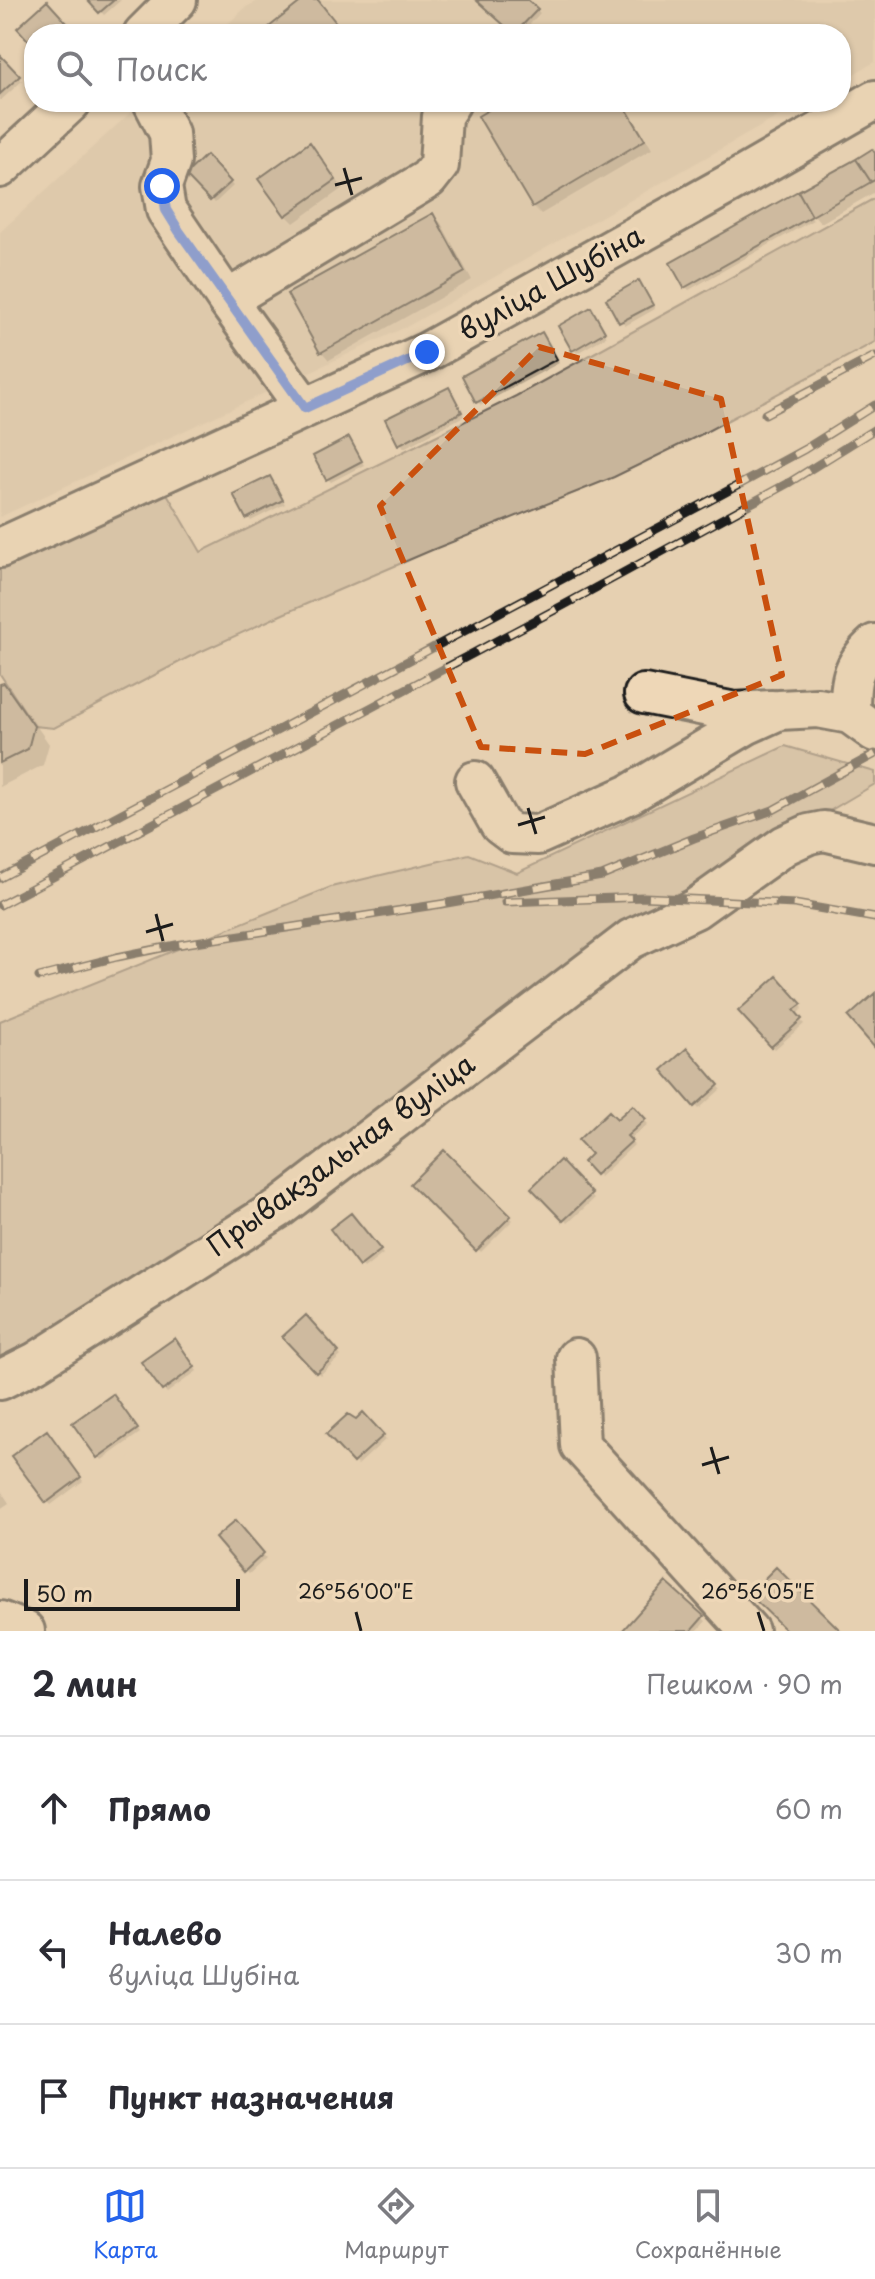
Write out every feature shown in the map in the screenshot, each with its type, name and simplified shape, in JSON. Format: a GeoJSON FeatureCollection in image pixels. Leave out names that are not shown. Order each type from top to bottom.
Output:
{"type":"FeatureCollection","features":[{"type":"Feature","properties":{"kind":"street"},"geometry":{"type":"LineString","coordinates":[[153,24],[177,0]]}},
{"type":"Feature","properties":{"kind":"street","name":"вуліца Шубіна"},"geometry":{"type":"LineString","coordinates":[[0,548],[427,352],[875,100]]}},
{"type":"Feature","properties":{"kind":"street"},"geometry":{"type":"LineString","coordinates":[[0,168],[60,112]]}},
{"type":"Feature","properties":{"kind":"street"},"geometry":{"type":"LineString","coordinates":[[158,112],[169,133],[171,161],[162,186],[166,210],[305,408]]}},
{"type":"Feature","properties":{"kind":"street"},"geometry":{"type":"LineString","coordinates":[[227,300],[428,179],[439,165],[445,112]]}},
{"type":"Feature","properties":{"kind":"street"},"geometry":{"type":"LineString","coordinates":[[863,723],[850,682],[863,654],[875,644]]}},
{"type":"Feature","properties":{"kind":"street"},"geometry":{"type":"LineString","coordinates":[[644,694],[735,712],[818,708],[863,723]]}},
{"type":"Feature","properties":{"kind":"street"},"geometry":{"type":"LineString","coordinates":[[475,781],[500,825],[512,834],[538,835],[630,794],[746,725],[779,710]]}},
{"type":"Feature","properties":{"kind":"street","name":"Прывакзальная вуліца"},"geometry":{"type":"LineString","coordinates":[[0,1380],[36,1362],[279,1208],[631,939],[695,909],[785,845],[809,834],[824,831],[875,843]]}},
{"type":"Feature","properties":{"kind":"street"},"geometry":{"type":"LineString","coordinates":[[576,1358],[580,1445],[749,1631]]}},
{"type":"Feature","properties":{"kind":"street"},"geometry":{"type":"LineString","coordinates":[[0,1621],[25,1631]]}},
{"type":"Feature","properties":{"kind":"highlighted area"},"geometry":{"type":"Polygon","coordinates":[[[539,347],[721,399],[782,675],[585,754],[481,747],[380,506],[539,347]]]}},
{"type":"Feature","properties":{"kind":"shaded area"},"geometry":{"type":"Polygon","coordinates":[[[260,0],[875,0],[875,62],[851,75],[851,24],[228,24],[246,7],[260,0]]]}},
{"type":"Feature","properties":{"kind":"shaded area"},"geometry":{"type":"Polygon","coordinates":[[[131,112],[786,112],[410,325],[0,517],[0,232],[131,112]]]}},
{"type":"Feature","properties":{"kind":"shaded area"},"geometry":{"type":"Polygon","coordinates":[[[875,198],[875,342],[614,477],[283,614],[189,657],[54,728],[34,726],[0,674],[0,567],[165,490],[201,552],[516,396],[875,198]]]}},
{"type":"Feature","properties":{"kind":"shaded area"},"geometry":{"type":"Polygon","coordinates":[[[785,746],[875,772],[875,784],[762,851],[259,1202],[0,1367],[0,1021],[331,887],[469,854],[517,873],[785,746]]]}},
{"type":"Feature","properties":{"kind":"building"},"geometry":{"type":"Polygon","coordinates":[[[87,0],[114,0],[99,13],[87,0]]]}},
{"type":"Feature","properties":{"kind":"building"},"geometry":{"type":"Polygon","coordinates":[[[303,0],[318,0],[337,24],[273,24],[303,0]]]}},
{"type":"Feature","properties":{"kind":"building"},"geometry":{"type":"Polygon","coordinates":[[[476,0],[528,0],[538,9],[524,24],[503,24],[476,0]]]}},
{"type":"Feature","properties":{"kind":"building"},"geometry":{"type":"Polygon","coordinates":[[[47,1],[68,24],[24,24],[24,36],[17,28],[47,1]]]}},
{"type":"Feature","properties":{"kind":"building"},"geometry":{"type":"Polygon","coordinates":[[[0,55],[20,76],[0,94],[0,55]]]}},
{"type":"Feature","properties":{"kind":"building"},"geometry":{"type":"Polygon","coordinates":[[[485,112],[628,112],[645,140],[532,207],[478,116],[485,112]]]}},
{"type":"Feature","properties":{"kind":"building"},"geometry":{"type":"Polygon","coordinates":[[[310,142],[336,180],[285,216],[258,179],[310,142]]]}},
{"type":"Feature","properties":{"kind":"building"},"geometry":{"type":"Polygon","coordinates":[[[872,149],[875,153],[875,180],[871,182],[856,159],[872,149]]]}},
{"type":"Feature","properties":{"kind":"building"},"geometry":{"type":"Polygon","coordinates":[[[206,155],[231,182],[210,201],[185,175],[206,155]]]}},
{"type":"Feature","properties":{"kind":"building"},"geometry":{"type":"Polygon","coordinates":[[[856,159],[871,182],[812,216],[798,191],[856,159]]]}},
{"type":"Feature","properties":{"kind":"building"},"geometry":{"type":"Polygon","coordinates":[[[798,191],[812,216],[684,288],[670,263],[798,191]]]}},
{"type":"Feature","properties":{"kind":"building"},"geometry":{"type":"Polygon","coordinates":[[[433,213],[465,272],[320,353],[287,294],[433,213]]]}},
{"type":"Feature","properties":{"kind":"building"},"geometry":{"type":"Polygon","coordinates":[[[639,280],[653,305],[619,323],[606,299],[639,280]]]}},
{"type":"Feature","properties":{"kind":"building"},"geometry":{"type":"Polygon","coordinates":[[[591,307],[605,332],[572,351],[558,326],[591,307]]]}},
{"type":"Feature","properties":{"kind":"building"},"geometry":{"type":"Polygon","coordinates":[[[542,332],[557,359],[476,403],[462,376],[542,332]]]}},
{"type":"Feature","properties":{"kind":"building"},"geometry":{"type":"Polygon","coordinates":[[[449,387],[462,412],[398,445],[385,419],[449,387]]]}},
{"type":"Feature","properties":{"kind":"building"},"geometry":{"type":"Polygon","coordinates":[[[349,437],[362,461],[326,480],[313,456],[349,437]]]}},
{"type":"Feature","properties":{"kind":"building"},"geometry":{"type":"Polygon","coordinates":[[[270,476],[283,500],[246,519],[233,494],[270,476]]]}},
{"type":"Feature","properties":{"kind":"building"},"geometry":{"type":"Polygon","coordinates":[[[4,683],[34,726],[28,749],[0,763],[0,684],[4,683]]]}},
{"type":"Feature","properties":{"kind":"building"},"geometry":{"type":"Polygon","coordinates":[[[777,976],[802,1004],[794,1010],[802,1019],[771,1047],[738,1011],[777,976]]]}},
{"type":"Feature","properties":{"kind":"building"},"geometry":{"type":"Polygon","coordinates":[[[875,993],[875,1048],[848,1017],[875,993]]]}},
{"type":"Feature","properties":{"kind":"building"},"geometry":{"type":"Polygon","coordinates":[[[687,1048],[719,1085],[694,1107],[662,1070],[687,1048]]]}},
{"type":"Feature","properties":{"kind":"building"},"geometry":{"type":"Polygon","coordinates":[[[633,1105],[646,1119],[627,1136],[632,1141],[595,1175],[583,1162],[591,1154],[578,1140],[609,1111],[617,1119],[633,1105]]]}},
{"type":"Feature","properties":{"kind":"building"},"geometry":{"type":"Polygon","coordinates":[[[444,1150],[511,1216],[476,1251],[410,1184],[444,1150]]]}},
{"type":"Feature","properties":{"kind":"building"},"geometry":{"type":"Polygon","coordinates":[[[560,1160],[592,1194],[563,1221],[531,1188],[560,1160]]]}},
{"type":"Feature","properties":{"kind":"building"},"geometry":{"type":"Polygon","coordinates":[[[351,1213],[381,1250],[359,1267],[330,1229],[351,1213]]]}},
{"type":"Feature","properties":{"kind":"building"},"geometry":{"type":"Polygon","coordinates":[[[306,1315],[339,1352],[316,1373],[282,1337],[306,1315]]]}},
{"type":"Feature","properties":{"kind":"building"},"geometry":{"type":"Polygon","coordinates":[[[175,1338],[195,1367],[162,1391],[141,1362],[175,1338]]]}},
{"type":"Feature","properties":{"kind":"building"},"geometry":{"type":"Polygon","coordinates":[[[113,1394],[138,1429],[97,1458],[72,1423],[113,1394]]]}},
{"type":"Feature","properties":{"kind":"building"},"geometry":{"type":"Polygon","coordinates":[[[363,1412],[384,1435],[353,1463],[326,1434],[348,1414],[356,1419],[363,1412]]]}},
{"type":"Feature","properties":{"kind":"building"},"geometry":{"type":"Polygon","coordinates":[[[47,1430],[81,1477],[46,1503],[11,1456],[47,1430]]]}},
{"type":"Feature","properties":{"kind":"building"},"geometry":{"type":"Polygon","coordinates":[[[236,1520],[264,1553],[244,1572],[215,1538],[236,1520]]]}},
{"type":"Feature","properties":{"kind":"building"},"geometry":{"type":"Polygon","coordinates":[[[776,1567],[841,1631],[787,1631],[749,1594],[776,1567]]]}},
{"type":"Feature","properties":{"kind":"building"},"geometry":{"type":"Polygon","coordinates":[[[666,1582],[704,1616],[691,1631],[622,1631],[666,1582]]]}},
{"type":"Feature","properties":{"kind":"railway"},"geometry":{"type":"LineString","coordinates":[[765,414],[875,356]]}},
{"type":"Feature","properties":{"kind":"railway"},"geometry":{"type":"LineString","coordinates":[[0,878],[722,494],[805,449],[875,405]]}},
{"type":"Feature","properties":{"kind":"railway"},"geometry":{"type":"LineString","coordinates":[[0,905],[564,605],[790,482],[875,429]]}},
{"type":"Feature","properties":{"kind":"railway"},"geometry":{"type":"LineString","coordinates":[[39,977],[176,945],[602,876],[773,810],[875,754]]}},
{"type":"Feature","properties":{"kind":"railway"},"geometry":{"type":"LineString","coordinates":[[505,902],[644,897],[795,904],[875,918]]}},
{"type":"Feature","properties":{"kind":"route"},"geometry":{"type":"LineString","coordinates":[[162,186],[166,210],[179,231],[305,408],[427,352]]}}]}
